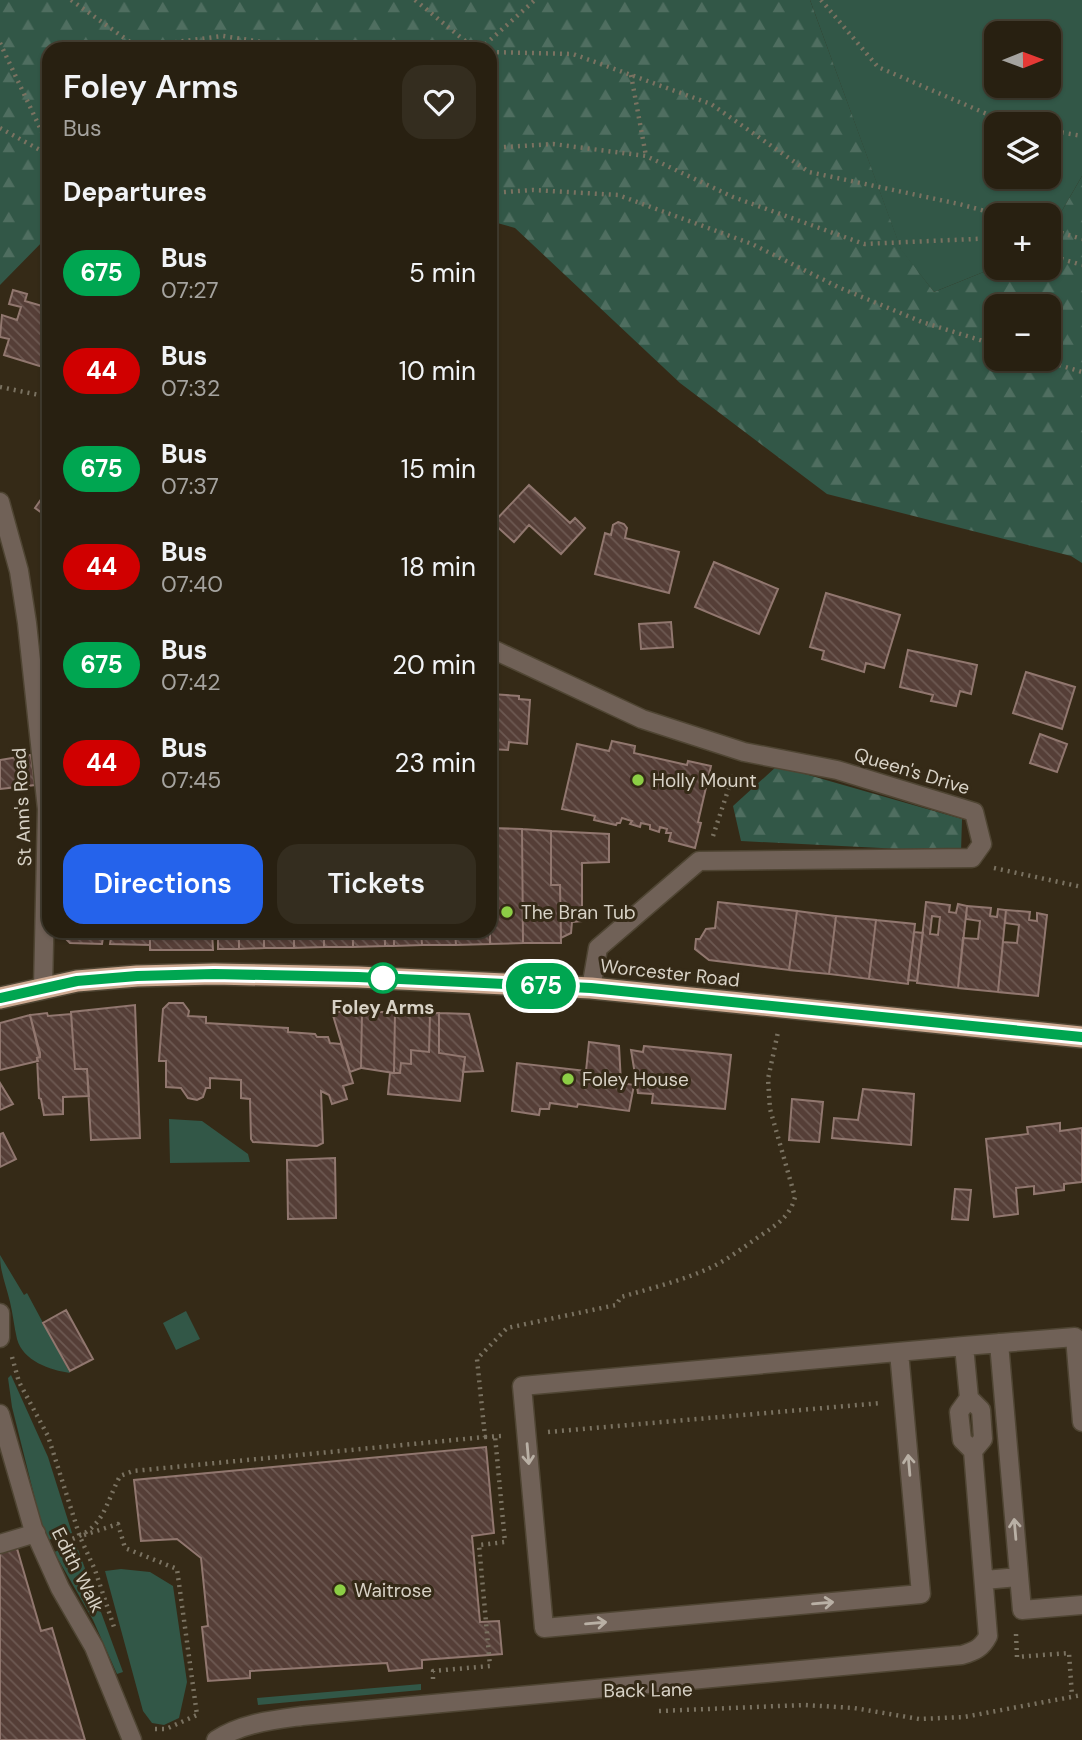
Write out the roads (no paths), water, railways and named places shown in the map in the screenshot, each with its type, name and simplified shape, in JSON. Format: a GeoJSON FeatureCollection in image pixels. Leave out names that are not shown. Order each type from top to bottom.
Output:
{"type":"FeatureCollection","features":[{"type":"Feature","properties":{"kind":"highway","name":"Worcester Road"},"geometry":{"type":"LineString","coordinates":[[0,999],[77,981],[137,976],[214,974],[358,977],[591,988],[1082,1037]]}},
{"type":"Feature","properties":{"kind":"street","name":"St Ann's Road"},"geometry":{"type":"LineString","coordinates":[[0,502],[19,571],[42,762]]}},
{"type":"Feature","properties":{"kind":"street","name":"Queen's Drive"},"geometry":{"type":"LineString","coordinates":[[497,651],[642,719],[744,752],[837,770],[974,812],[982,844],[972,859],[699,861],[598,948],[591,988]]}},
{"type":"Feature","properties":{"kind":"street","name":"St Ann's Road"},"geometry":{"type":"LineString","coordinates":[[43,988],[44,938]]}},
{"type":"Feature","properties":{"kind":"street"},"geometry":{"type":"LineString","coordinates":[[0,1338],[1,1314]]}},
{"type":"Feature","properties":{"kind":"street"},"geometry":{"type":"LineString","coordinates":[[899,1352],[921,1594],[544,1628],[522,1386],[964,1346],[1075,1337],[1082,1422]]}},
{"type":"Feature","properties":{"kind":"street"},"geometry":{"type":"LineString","coordinates":[[999,1343],[1022,1610],[1082,1605]]}},
{"type":"Feature","properties":{"kind":"street"},"geometry":{"type":"LineString","coordinates":[[216,1740],[228,1732],[263,1721],[973,1652],[984,1645],[988,1636],[973,1451],[962,1440],[959,1412],[969,1398],[964,1346]]}},
{"type":"Feature","properties":{"kind":"street","name":"Edith Walk"},"geometry":{"type":"LineString","coordinates":[[0,1414],[14,1490],[60,1588],[94,1647],[132,1740]]}},
{"type":"Feature","properties":{"kind":"street"},"geometry":{"type":"LineString","coordinates":[[0,1544],[39,1540]]}},
{"type":"Feature","properties":{"kind":"street"},"geometry":{"type":"LineString","coordinates":[[985,1580],[1019,1577]]}},
{"type":"Feature","properties":{"kind":"place","name":"Holly Mount"},"geometry":{"type":"Point","coordinates":[638,780]}},
{"type":"Feature","properties":{"kind":"place","name":"The Bran Tub"},"geometry":{"type":"Point","coordinates":[507,912]}},
{"type":"Feature","properties":{"kind":"place","name":"Foley Arms"},"geometry":{"type":"Point","coordinates":[383,978]}},
{"type":"Feature","properties":{"kind":"place","name":"Foley House"},"geometry":{"type":"Point","coordinates":[568,1079]}},
{"type":"Feature","properties":{"kind":"place","name":"Waitrose"},"geometry":{"type":"Point","coordinates":[340,1590]}}]}
